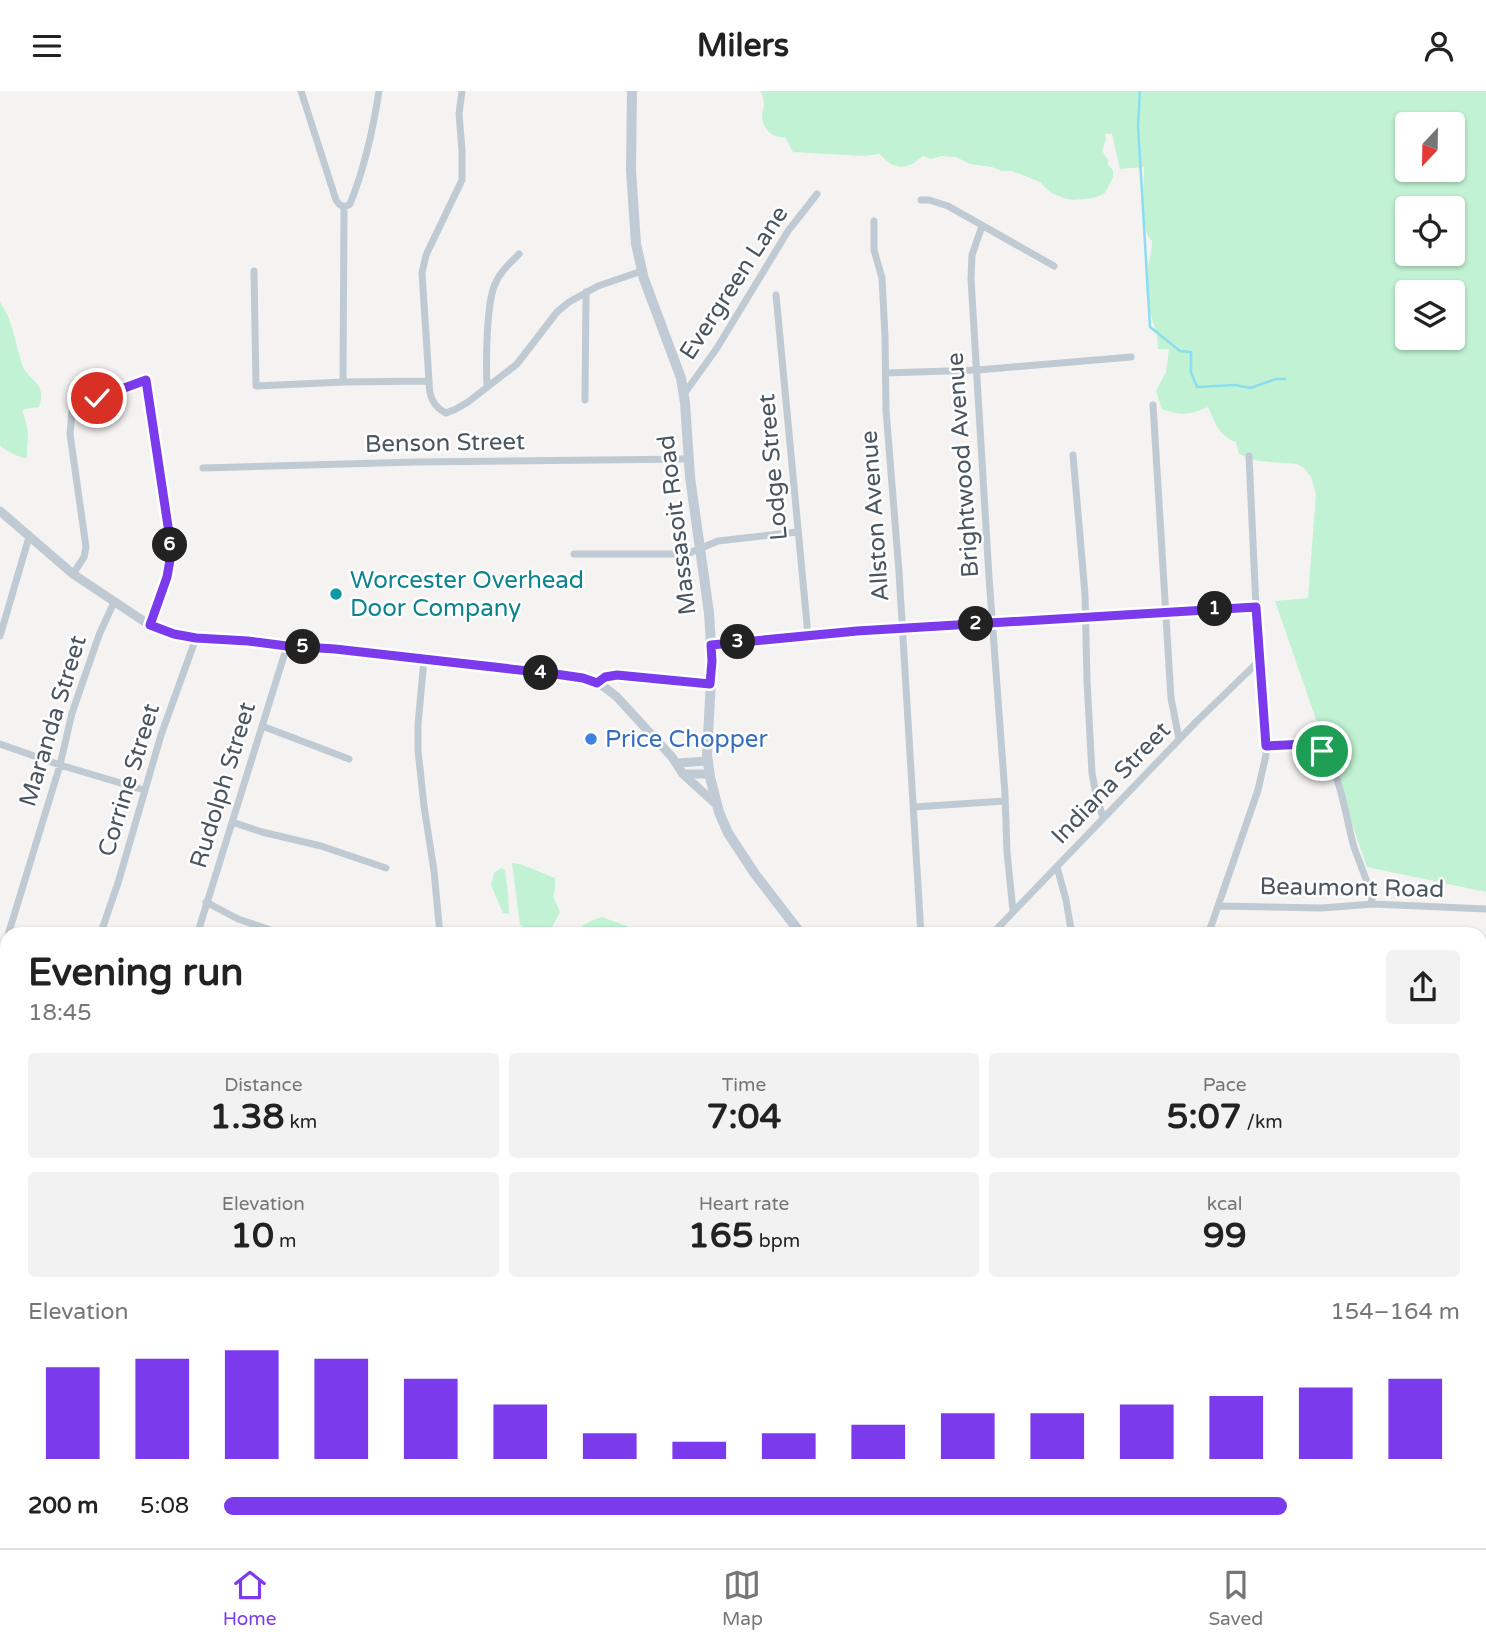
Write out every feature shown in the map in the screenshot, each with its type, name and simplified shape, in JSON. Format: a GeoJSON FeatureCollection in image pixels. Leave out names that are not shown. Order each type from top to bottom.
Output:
{"type":"FeatureCollection","features":[{"type":"Feature","properties":{"kind":"main road","name":"Massasoit Road"},"geometry":{"type":"LineString","coordinates":[[632,91],[631,170],[636,244],[642,271],[680,371],[688,459],[709,608],[712,661],[707,741],[710,774],[723,824],[763,885],[796,927]]}},
{"type":"Feature","properties":{"kind":"street"},"geometry":{"type":"LineString","coordinates":[[301,91],[336,199],[339,205],[344,207]]}},
{"type":"Feature","properties":{"kind":"street"},"geometry":{"type":"LineString","coordinates":[[344,207],[349,204],[367,155],[379,91]]}},
{"type":"Feature","properties":{"kind":"street"},"geometry":{"type":"LineString","coordinates":[[462,91],[459,114],[462,180],[426,255],[422,273],[431,400],[438,408],[446,413],[461,407],[517,364],[562,307],[586,292],[642,271]]}},
{"type":"Feature","properties":{"kind":"street","name":"Evergreen Lane"},"geometry":{"type":"LineString","coordinates":[[684,394],[717,348],[788,230],[817,194]]}},
{"type":"Feature","properties":{"kind":"street"},"geometry":{"type":"LineString","coordinates":[[921,200],[929,199],[948,206],[1054,266]]}},
{"type":"Feature","properties":{"kind":"street"},"geometry":{"type":"LineString","coordinates":[[343,381],[344,207]]}},
{"type":"Feature","properties":{"kind":"street","name":"Allston Avenue"},"geometry":{"type":"LineString","coordinates":[[874,221],[874,250],[882,278],[886,409],[921,927]]}},
{"type":"Feature","properties":{"kind":"street","name":"Brightwood Avenue"},"geometry":{"type":"LineString","coordinates":[[982,226],[971,265],[973,310],[1013,911]]}},
{"type":"Feature","properties":{"kind":"street"},"geometry":{"type":"LineString","coordinates":[[486,387],[492,293],[498,279],[519,254]]}},
{"type":"Feature","properties":{"kind":"street"},"geometry":{"type":"LineString","coordinates":[[254,271],[256,386],[429,380]]}},
{"type":"Feature","properties":{"kind":"street"},"geometry":{"type":"LineString","coordinates":[[585,400],[586,292]]}},
{"type":"Feature","properties":{"kind":"street","name":"Lodge Street"},"geometry":{"type":"LineString","coordinates":[[776,295],[808,635]]}},
{"type":"Feature","properties":{"kind":"street"},"geometry":{"type":"LineString","coordinates":[[886,373],[978,370],[1132,357]]}},
{"type":"Feature","properties":{"kind":"street"},"geometry":{"type":"LineString","coordinates":[[73,574],[84,557],[86,547],[70,434],[72,411],[97,398],[146,380],[169,533],[170,560],[167,577],[150,625]]}},
{"type":"Feature","properties":{"kind":"street"},"geometry":{"type":"LineString","coordinates":[[1153,405],[1173,711],[1179,740]]}},
{"type":"Feature","properties":{"kind":"street"},"geometry":{"type":"LineString","coordinates":[[1073,455],[1086,616],[1092,773],[1103,818]]}},
{"type":"Feature","properties":{"kind":"street"},"geometry":{"type":"LineString","coordinates":[[1210,927],[1258,790],[1266,746],[1249,456]]}},
{"type":"Feature","properties":{"kind":"street","name":"Benson Street"},"geometry":{"type":"LineString","coordinates":[[203,468],[688,459]]}},
{"type":"Feature","properties":{"kind":"street"},"geometry":{"type":"LineString","coordinates":[[0,511],[73,574],[150,625],[174,634],[424,659],[583,678],[597,683],[626,706],[683,774],[717,805]]}},
{"type":"Feature","properties":{"kind":"street"},"geometry":{"type":"LineString","coordinates":[[574,554],[687,554],[718,541],[797,532]]}},
{"type":"Feature","properties":{"kind":"street"},"geometry":{"type":"LineString","coordinates":[[0,636],[29,537]]}},
{"type":"Feature","properties":{"kind":"street","name":"Maranda Street"},"geometry":{"type":"LineString","coordinates":[[11,927],[60,765],[72,713],[99,635],[114,602]]}},
{"type":"Feature","properties":{"kind":"street"},"geometry":{"type":"LineString","coordinates":[[711,645],[808,635],[1256,607]]}},
{"type":"Feature","properties":{"kind":"street","name":"Corrine Street"},"geometry":{"type":"LineString","coordinates":[[103,927],[164,724],[196,638]]}},
{"type":"Feature","properties":{"kind":"street","name":"Rudolph Street"},"geometry":{"type":"LineString","coordinates":[[199,927],[287,646]]}},
{"type":"Feature","properties":{"kind":"street"},"geometry":{"type":"LineString","coordinates":[[424,659],[418,750],[439,927]]}},
{"type":"Feature","properties":{"kind":"street","name":"Indiana Street"},"geometry":{"type":"LineString","coordinates":[[998,927],[1260,660]]}},
{"type":"Feature","properties":{"kind":"street"},"geometry":{"type":"LineString","coordinates":[[597,683],[605,677],[617,675],[710,684]]}},
{"type":"Feature","properties":{"kind":"street"},"geometry":{"type":"LineString","coordinates":[[262,726],[349,759]]}},
{"type":"Feature","properties":{"kind":"street"},"geometry":{"type":"LineString","coordinates":[[0,744],[144,790]]}},
{"type":"Feature","properties":{"kind":"street"},"geometry":{"type":"LineString","coordinates":[[1266,746],[1309,744],[1327,757],[1336,776],[1360,868],[1371,894],[1370,904]]}},
{"type":"Feature","properties":{"kind":"street"},"geometry":{"type":"LineString","coordinates":[[677,764],[708,761]]}},
{"type":"Feature","properties":{"kind":"street"},"geometry":{"type":"LineString","coordinates":[[683,774],[710,774]]}},
{"type":"Feature","properties":{"kind":"street"},"geometry":{"type":"LineString","coordinates":[[914,807],[1005,801]]}},
{"type":"Feature","properties":{"kind":"street"},"geometry":{"type":"LineString","coordinates":[[232,822],[261,832],[321,846],[386,869]]}},
{"type":"Feature","properties":{"kind":"street"},"geometry":{"type":"LineString","coordinates":[[1057,867],[1071,927]]}},
{"type":"Feature","properties":{"kind":"street"},"geometry":{"type":"LineString","coordinates":[[206,902],[238,919],[262,927]]}},
{"type":"Feature","properties":{"kind":"street","name":"Beaumont Road"},"geometry":{"type":"LineString","coordinates":[[1217,906],[1322,908],[1370,904],[1486,909]]}},
{"type":"Feature","properties":{"kind":"green space"},"geometry":{"type":"Polygon","coordinates":[[[760,91],[1486,91],[1486,892],[1367,867],[1275,601],[1308,598],[1316,494],[1311,477],[1297,464],[1258,461],[1239,454],[1236,442],[1221,432],[1208,407],[1185,414],[1162,409],[1156,391],[1166,372],[1169,349],[1158,349],[1157,333],[1146,293],[1152,241],[1143,217],[1144,167],[1120,169],[1112,134],[1105,134],[1102,151],[1113,170],[1113,177],[1105,193],[1094,198],[1073,200],[1050,192],[1040,182],[1012,171],[970,164],[956,157],[941,156],[931,159],[923,156],[912,164],[901,167],[885,160],[880,154],[863,156],[793,152],[785,137],[776,136],[766,128],[762,120],[763,98],[760,91]]]}},
{"type":"Feature","properties":{"kind":"green space"},"geometry":{"type":"Polygon","coordinates":[[[0,302],[11,324],[25,370],[41,392],[39,407],[22,411],[28,430],[27,458],[13,454],[0,445],[0,302]]]}},
{"type":"Feature","properties":{"kind":"green space"},"geometry":{"type":"Polygon","coordinates":[[[512,863],[555,878],[553,896],[560,912],[552,927],[520,925],[512,863]]]}},
{"type":"Feature","properties":{"kind":"green space"},"geometry":{"type":"Polygon","coordinates":[[[501,868],[505,870],[509,914],[503,913],[491,885],[494,873],[501,868]]]}},
{"type":"Feature","properties":{"kind":"green space"},"geometry":{"type":"Polygon","coordinates":[[[602,917],[629,927],[582,927],[602,917]]]}},
{"type":"Feature","properties":{"kind":"waterway"},"geometry":{"type":"LineString","coordinates":[[1140,91],[1138,126],[1150,327],[1180,351],[1191,352],[1191,372],[1197,387],[1235,385],[1250,388],[1276,379],[1285,379]]}},
{"type":"Feature","properties":{"kind":"place","name":"Worcester Overhead Door Company"},"geometry":{"type":"Point","coordinates":[336,594]}},
{"type":"Feature","properties":{"kind":"place","name":"Price Chopper"},"geometry":{"type":"Point","coordinates":[591,739]}},
{"type":"Feature","properties":{"kind":"route"},"geometry":{"type":"LineString","coordinates":[[97,398],[146,380],[169,533],[170,560],[170,569],[150,625],[174,634],[509,669],[583,678],[597,683],[605,677],[617,675],[710,684],[711,645],[857,631],[1256,607],[1266,746],[1309,744],[1322,751]]}}]}
